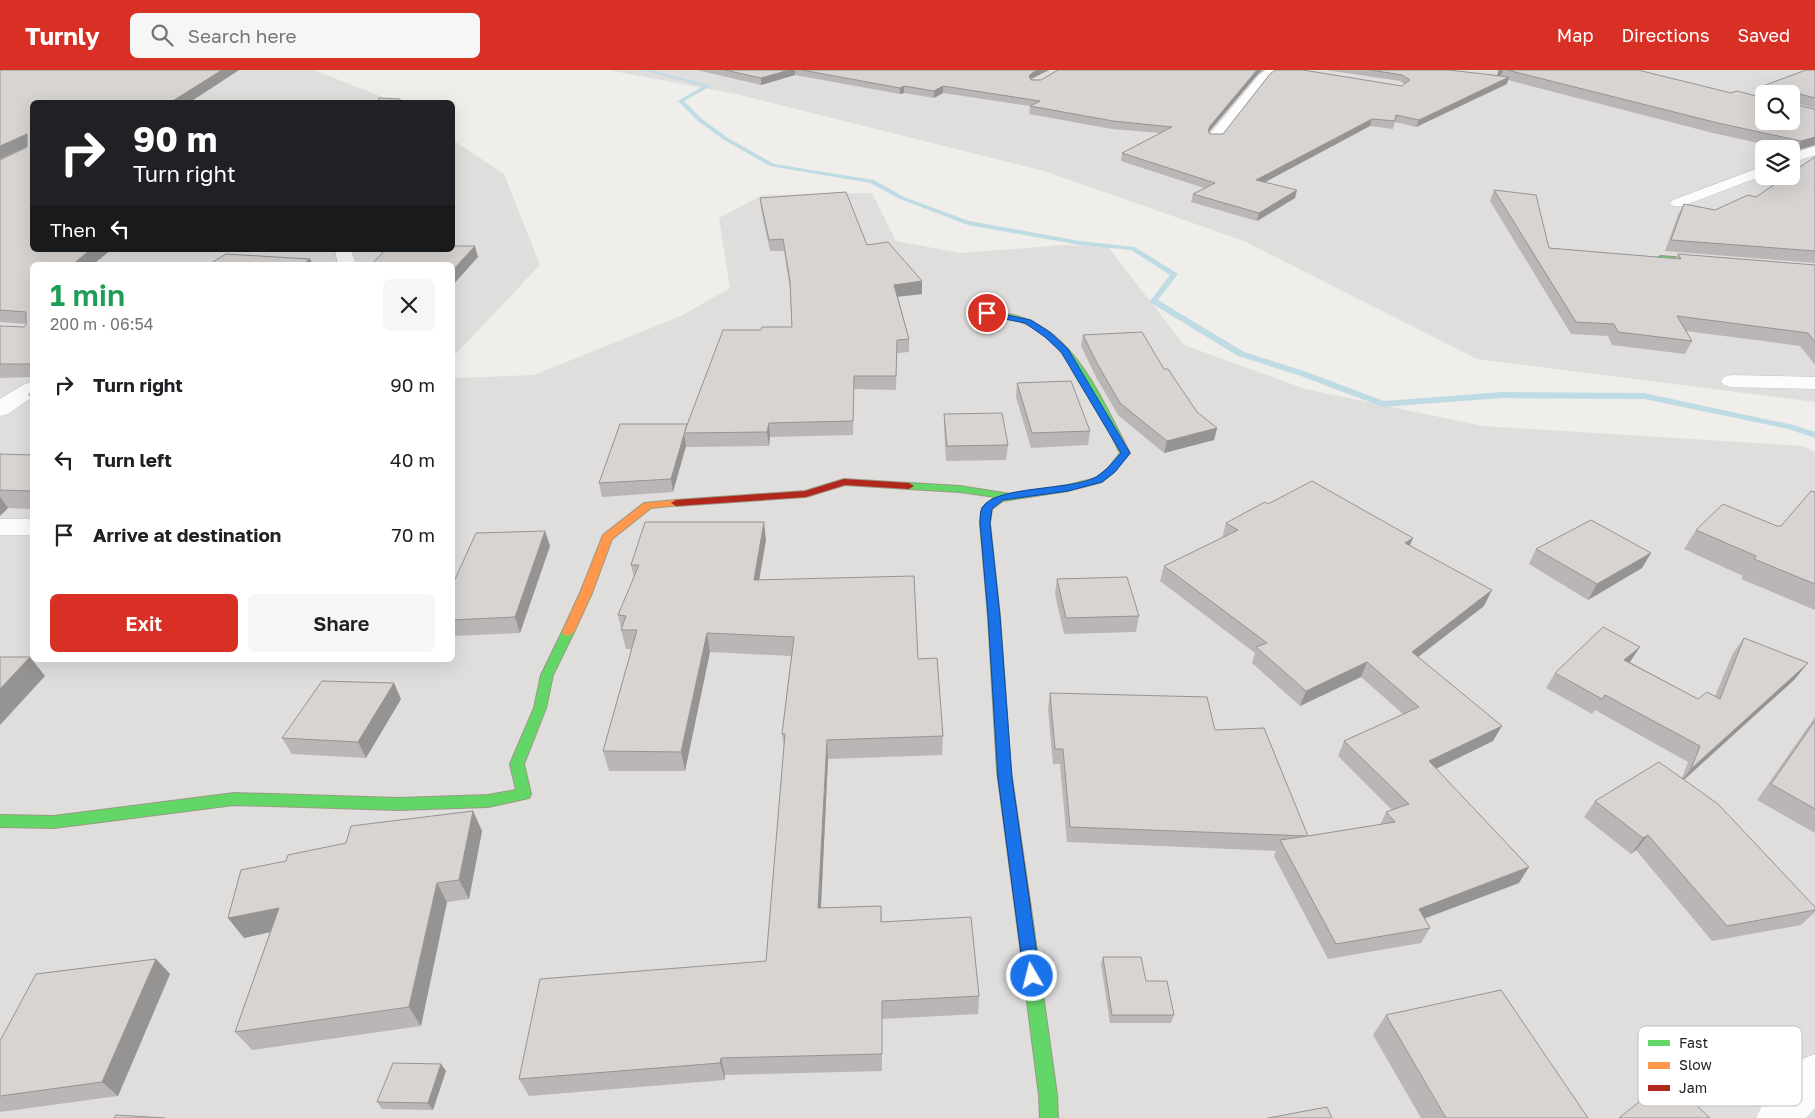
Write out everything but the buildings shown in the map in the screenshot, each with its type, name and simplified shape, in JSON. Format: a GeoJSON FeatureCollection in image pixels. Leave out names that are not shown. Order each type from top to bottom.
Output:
{"type":"FeatureCollection","features":[{"type":"Feature","properties":{"kind":"street"},"geometry":{"type":"LineString","coordinates":[[1215,137],[1263,77],[1274,70]]}},
{"type":"Feature","properties":{"kind":"street"},"geometry":{"type":"LineString","coordinates":[[1800,156],[1815,150]]}},
{"type":"Feature","properties":{"kind":"street"},"geometry":{"type":"LineString","coordinates":[[1678,203],[1755,173]]}},
{"type":"Feature","properties":{"kind":"street"},"geometry":{"type":"LineString","coordinates":[[1661,258],[1718,262]]}},
{"type":"Feature","properties":{"kind":"street"},"geometry":{"type":"LineString","coordinates":[[987,313],[1028,321],[1048,335],[1065,351],[1126,453],[1111,470],[1098,480],[1068,488],[1000,498],[987,508],[985,523],[994,616],[1005,778],[1048,1095],[1048,1118]]}},
{"type":"Feature","properties":{"kind":"street"},"geometry":{"type":"LineString","coordinates":[[1731,381],[1815,383]]}},
{"type":"Feature","properties":{"kind":"street"},"geometry":{"type":"LineString","coordinates":[[0,409],[30,389]]}},
{"type":"Feature","properties":{"kind":"street"},"geometry":{"type":"LineString","coordinates":[[0,821],[54,822],[234,799],[399,804],[488,801],[524,794],[517,764],[540,708],[546,674],[586,593],[607,537],[648,505],[806,494],[844,482],[960,489],[1008,496]]}},
{"type":"Feature","properties":{"kind":"street"},"geometry":{"type":"LineString","coordinates":[[0,527],[30,527]]}},
{"type":"Feature","properties":{"kind":"street"},"geometry":{"type":"LineString","coordinates":[[1802,1089],[1815,1074]]}},
{"type":"Feature","properties":{"kind":"street"},"geometry":{"type":"LineString","coordinates":[[1778,1118],[1788,1106]]}},
{"type":"Feature","properties":{"kind":"shaded area"},"geometry":{"type":"Polygon","coordinates":[[[0,70],[314,70],[390,100],[30,100],[30,252],[455,252],[455,141],[504,174],[540,265],[455,355],[455,262],[30,262],[30,662],[455,662],[455,378],[534,375],[681,316],[730,288],[719,218],[762,195],[872,193],[896,241],[960,253],[1064,245],[1108,247],[1184,345],[1305,389],[1483,426],[1804,446],[1815,452],[1815,1118],[0,1118],[0,70]]]}},
{"type":"Feature","properties":{"kind":"shaded area"},"geometry":{"type":"Polygon","coordinates":[[[608,70],[1815,70],[1815,402],[1477,359],[1244,241],[1044,171],[736,94],[608,70]]]}},
{"type":"Feature","properties":{"kind":"waterway"},"geometry":{"type":"LineString","coordinates":[[644,70],[707,86],[681,101],[700,120],[726,139],[772,165],[872,181],[902,198],[968,223],[1080,243],[1133,248],[1174,274],[1154,301],[1241,354],[1301,373],[1383,404],[1502,395],[1644,396],[1790,427],[1815,435]]}},
{"type":"Feature","properties":{"kind":"traffic: fast"},"geometry":{"type":"LineString","coordinates":[[1661,258],[1711,262]]}},
{"type":"Feature","properties":{"kind":"traffic: fast"},"geometry":{"type":"LineString","coordinates":[[987,313],[1025,320],[1042,329],[1057,343],[1071,359],[1096,397],[1125,453],[1111,470],[1099,480],[1068,488],[1000,498],[987,508],[985,523],[994,616],[1004,771]]}},
{"type":"Feature","properties":{"kind":"traffic: fast"},"geometry":{"type":"LineString","coordinates":[[909,486],[960,489],[1008,496]]}},
{"type":"Feature","properties":{"kind":"traffic: fast"},"geometry":{"type":"LineString","coordinates":[[0,821],[54,822],[234,799],[399,804],[488,801],[524,794],[517,764],[540,708],[547,675],[568,632]]}},
{"type":"Feature","properties":{"kind":"traffic: fast"},"geometry":{"type":"LineString","coordinates":[[1023,908],[1048,1095],[1049,1118]]}},
{"type":"Feature","properties":{"kind":"traffic: slow"},"geometry":{"type":"LineString","coordinates":[[568,632],[586,593],[607,537],[648,505],[676,503]]}},
{"type":"Feature","properties":{"kind":"traffic: jam"},"geometry":{"type":"LineString","coordinates":[[676,503],[806,494],[844,482],[909,486]]}},
{"type":"Feature","properties":{"kind":"traffic: jam"},"geometry":{"type":"LineString","coordinates":[[1004,771],[1023,908]]}},
{"type":"Feature","properties":{"kind":"route"},"geometry":{"type":"LineString","coordinates":[[987,313],[1028,321],[1048,335],[1065,351],[1126,453],[1111,470],[1098,480],[1068,488],[1000,498],[987,508],[985,523],[994,616],[1005,778],[1032,976]]}}]}
